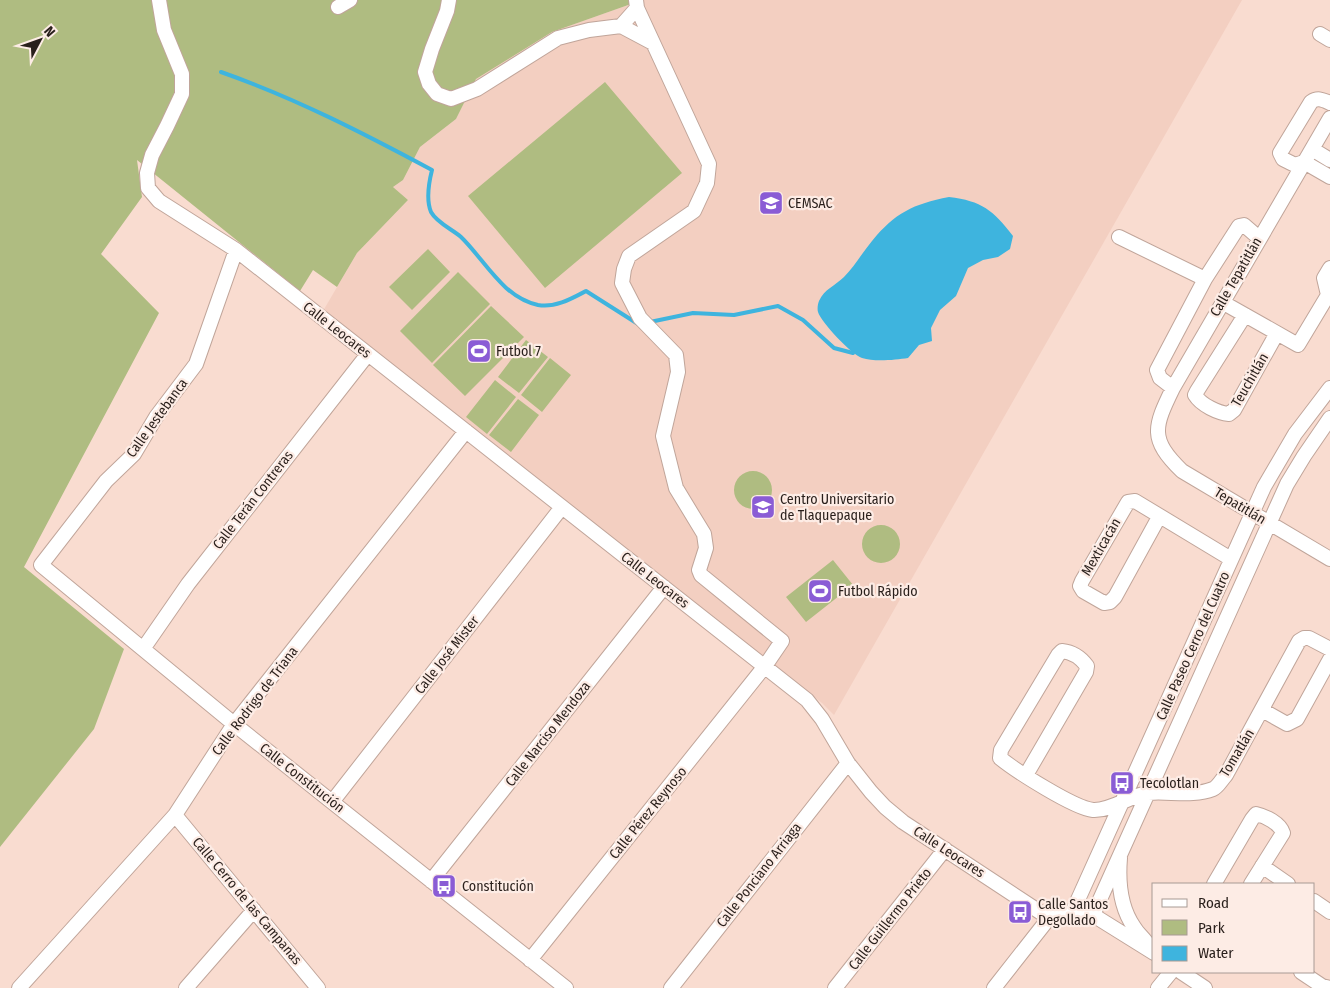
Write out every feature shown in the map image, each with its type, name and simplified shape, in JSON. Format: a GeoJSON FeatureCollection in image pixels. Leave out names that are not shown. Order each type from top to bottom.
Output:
{"type":"FeatureCollection","features":[{"type":"Feature","properties":{"kind":"street","name":"Calle Leocares"},"geometry":{"type":"LineString","coordinates":[[159,0],[164,30],[182,74],[182,94],[168,126],[152,155],[146,173],[148,188],[159,201],[236,250],[765,666],[807,700],[822,719],[848,763],[871,792],[886,807],[903,822],[1049,918]]}},
{"type":"Feature","properties":{"kind":"street"},"geometry":{"type":"LineString","coordinates":[[449,0],[447,12],[425,72],[429,84],[437,94],[450,99],[477,89],[558,38],[589,30],[621,26],[654,43]]}},
{"type":"Feature","properties":{"kind":"street"},"geometry":{"type":"LineString","coordinates":[[621,26],[637,4]]}},
{"type":"Feature","properties":{"kind":"street"},"geometry":{"type":"LineString","coordinates":[[637,4],[654,43]]}},
{"type":"Feature","properties":{"kind":"street","name":"Calle Pérez Reynoso"},"geometry":{"type":"LineString","coordinates":[[530,960],[765,666],[782,641],[702,575],[699,570],[706,548],[704,534],[676,488],[663,436],[678,372],[676,355],[640,318],[622,283],[624,268],[629,256],[694,211],[708,183],[709,164],[654,43]]}},
{"type":"Feature","properties":{"kind":"street"},"geometry":{"type":"LineString","coordinates":[[1330,103],[1320,99],[1311,102],[1280,152],[1283,159],[1294,165],[1304,162],[1330,177]]}},
{"type":"Feature","properties":{"kind":"street","name":"Calle Tepatitlán"},"geometry":{"type":"LineString","coordinates":[[1159,442],[1157,428],[1160,416],[1173,388],[1330,118]]}},
{"type":"Feature","properties":{"kind":"street"},"geometry":{"type":"LineString","coordinates":[[1312,149],[1330,160]]}},
{"type":"Feature","properties":{"kind":"street"},"geometry":{"type":"LineString","coordinates":[[1173,388],[1160,378],[1157,370],[1205,279],[1239,226],[1244,225],[1259,238]]}},
{"type":"Feature","properties":{"kind":"street"},"geometry":{"type":"LineString","coordinates":[[1119,238],[1205,279]]}},
{"type":"Feature","properties":{"kind":"street","name":"Calle Jestebanca"},"geometry":{"type":"LineString","coordinates":[[41,565],[106,481],[134,454],[156,417],[196,364],[236,250]]}},
{"type":"Feature","properties":{"kind":"street"},"geometry":{"type":"LineString","coordinates":[[1222,302],[1298,345],[1328,295],[1324,278],[1330,268]]}},
{"type":"Feature","properties":{"kind":"street","name":"Teuchitlán"},"geometry":{"type":"LineString","coordinates":[[1245,315],[1197,391],[1195,396],[1198,402],[1223,414],[1229,414],[1234,410],[1277,333]]}},
{"type":"Feature","properties":{"kind":"street","name":"Calle Terán Contreras"},"geometry":{"type":"LineString","coordinates":[[143,649],[188,584],[368,354]]}},
{"type":"Feature","properties":{"kind":"street","name":"Calle Paseo Cerro del Cuatro"},"geometry":{"type":"LineString","coordinates":[[1072,913],[1231,559],[1279,458],[1330,388]]}},
{"type":"Feature","properties":{"kind":"street","name":"Calle Paseo Cerro del Cuatro"},"geometry":{"type":"LineString","coordinates":[[1092,915],[1287,484],[1330,418]]}},
{"type":"Feature","properties":{"kind":"street","name":"Calle Rodrigo de Triana"},"geometry":{"type":"LineString","coordinates":[[19,988],[175,815],[234,724],[466,431]]}},
{"type":"Feature","properties":{"kind":"street","name":"Tepatitlán"},"geometry":{"type":"LineString","coordinates":[[1159,442],[1168,458],[1182,471],[1269,524],[1329,555]]}},
{"type":"Feature","properties":{"kind":"street","name":"Mexticacán"},"geometry":{"type":"LineString","coordinates":[[1159,517],[1115,597],[1110,602],[1104,603],[1083,591],[1080,586],[1082,581],[1128,502],[1135,501],[1231,559]]}},
{"type":"Feature","properties":{"kind":"street","name":"Calle José Mister"},"geometry":{"type":"LineString","coordinates":[[332,802],[562,507]]}},
{"type":"Feature","properties":{"kind":"street","name":"Calle Constitución"},"geometry":{"type":"LineString","coordinates":[[41,565],[234,724],[566,988]]}},
{"type":"Feature","properties":{"kind":"street","name":"Calle Narciso Mendoza"},"geometry":{"type":"LineString","coordinates":[[431,881],[664,587]]}},
{"type":"Feature","properties":{"kind":"street","name":"Tomatlán"},"geometry":{"type":"LineString","coordinates":[[1146,794],[1197,792],[1214,789],[1226,775],[1299,641],[1304,638],[1310,638],[1330,649]]}},
{"type":"Feature","properties":{"kind":"street"},"geometry":{"type":"LineString","coordinates":[[1026,775],[1086,672],[1087,666],[1084,661],[1069,652],[1062,651],[1058,655],[1001,750],[1000,758],[1026,775],[1072,803],[1094,810],[1146,794]]}},
{"type":"Feature","properties":{"kind":"street"},"geometry":{"type":"LineString","coordinates":[[1262,710],[1287,724],[1297,719],[1330,659]]}},
{"type":"Feature","properties":{"kind":"street","name":"Calle Ponciano Arriaga"},"geometry":{"type":"LineString","coordinates":[[671,988],[848,763]]}},
{"type":"Feature","properties":{"kind":"street"},"geometry":{"type":"LineString","coordinates":[[1215,883],[1256,814],[1278,824],[1282,833],[1252,883]]}},
{"type":"Feature","properties":{"kind":"street","name":"Calle Cerro de las Campanas"},"geometry":{"type":"LineString","coordinates":[[175,815],[318,988]]}},
{"type":"Feature","properties":{"kind":"street","name":"Calle Guillermo Prieto"},"geometry":{"type":"LineString","coordinates":[[835,988],[945,849]]}},
{"type":"Feature","properties":{"kind":"street"},"geometry":{"type":"LineString","coordinates":[[1120,852],[1120,893],[1126,913],[1134,928],[1152,950]]}},
{"type":"Feature","properties":{"kind":"street"},"geometry":{"type":"LineString","coordinates":[[1262,866],[1283,881]]}},
{"type":"Feature","properties":{"kind":"street"},"geometry":{"type":"LineString","coordinates":[[1315,902],[1330,912]]}},
{"type":"Feature","properties":{"kind":"street"},"geometry":{"type":"LineString","coordinates":[[186,988],[254,910]]}},
{"type":"Feature","properties":{"kind":"street"},"geometry":{"type":"LineString","coordinates":[[994,988],[1049,918],[1072,913],[1092,915],[1152,952]]}},
{"type":"Feature","properties":{"kind":"street"},"geometry":{"type":"LineString","coordinates":[[1158,988],[1170,973]]}},
{"type":"Feature","properties":{"kind":"street"},"geometry":{"type":"LineString","coordinates":[[1182,973],[1205,988]]}},
{"type":"Feature","properties":{"kind":"street"},"geometry":{"type":"LineString","coordinates":[[1303,973],[1325,987],[1330,974]]}},
{"type":"Feature","properties":{"kind":"shaded area","name":"Centro Universitario de Tlaquepaque"},"geometry":{"type":"Polygon","coordinates":[[[630,0],[1242,0],[834,715],[822,703],[323,311],[357,253],[408,200],[393,187],[403,180],[420,147],[456,119],[476,79],[552,32],[631,4],[630,0]]]}},
{"type":"Feature","properties":{"kind":"green space"},"geometry":{"type":"Polygon","coordinates":[[[0,0],[630,0],[631,4],[552,32],[476,79],[456,119],[420,147],[403,180],[393,187],[408,200],[357,253],[337,287],[313,270],[300,291],[137,160],[142,197],[101,254],[159,313],[24,567],[124,649],[94,729],[0,847],[0,0]]]}},
{"type":"Feature","properties":{"kind":"green space"},"geometry":{"type":"Polygon","coordinates":[[[605,82],[682,173],[545,288],[468,196],[605,82]]]}},
{"type":"Feature","properties":{"kind":"green space"},"geometry":{"type":"Polygon","coordinates":[[[428,249],[450,272],[412,310],[389,287],[428,249]]]}},
{"type":"Feature","properties":{"kind":"green space","name":"Futbol 7"},"geometry":{"type":"Polygon","coordinates":[[[458,272],[490,304],[432,363],[400,331],[458,272]]]}},
{"type":"Feature","properties":{"kind":"green space","name":"Futbol 7"},"geometry":{"type":"Polygon","coordinates":[[[491,306],[524,337],[465,396],[433,365],[491,306]]]}},
{"type":"Feature","properties":{"kind":"green space"},"geometry":{"type":"Polygon","coordinates":[[[526,340],[548,357],[519,393],[498,377],[526,340]]]}},
{"type":"Feature","properties":{"kind":"green space"},"geometry":{"type":"Polygon","coordinates":[[[550,358],[571,375],[542,412],[521,395],[550,358]]]}},
{"type":"Feature","properties":{"kind":"green space"},"geometry":{"type":"Polygon","coordinates":[[[495,380],[516,397],[487,434],[466,417],[495,380]]]}},
{"type":"Feature","properties":{"kind":"green space"},"geometry":{"type":"Polygon","coordinates":[[[518,399],[539,415],[511,452],[489,435],[518,399]]]}},
{"type":"Feature","properties":{"kind":"green space"},"geometry":{"type":"Polygon","coordinates":[[[753,471],[766,477],[772,490],[766,503],[753,509],[740,503],[734,490],[740,477],[753,471]]]}},
{"type":"Feature","properties":{"kind":"green space"},"geometry":{"type":"Polygon","coordinates":[[[881,525],[894,531],[900,544],[894,557],[881,563],[868,557],[862,544],[868,531],[881,525]]]}},
{"type":"Feature","properties":{"kind":"green space","name":"Futbol Rápido"},"geometry":{"type":"Polygon","coordinates":[[[833,560],[853,585],[806,622],[786,597],[833,560]]]}},
{"type":"Feature","properties":{"kind":"water"},"geometry":{"type":"Polygon","coordinates":[[[949,197],[970,201],[993,213],[1013,236],[1010,249],[998,257],[983,260],[968,268],[956,296],[940,310],[931,328],[932,341],[919,345],[908,358],[878,360],[857,356],[837,338],[820,317],[818,308],[821,297],[844,277],[880,231],[889,223],[915,207],[949,197]]]}},
{"type":"Feature","properties":{"kind":"waterway"},"geometry":{"type":"LineString","coordinates":[[221,72],[275,93],[328,117],[432,170],[428,197],[431,212],[441,223],[461,237],[495,277],[514,295],[526,301],[544,306],[563,302],[586,291],[638,324]]}},
{"type":"Feature","properties":{"kind":"waterway"},"geometry":{"type":"LineString","coordinates":[[650,322],[693,313],[734,315],[778,306],[803,320],[834,348],[853,353]]}},
{"type":"Feature","properties":{"kind":"place","name":"CEMSAC"},"geometry":{"type":"Point","coordinates":[771,203]}},
{"type":"Feature","properties":{"kind":"place","name":"Futbol 7"},"geometry":{"type":"Point","coordinates":[479,351]}},
{"type":"Feature","properties":{"kind":"place","name":"Centro Universitario de Tlaquepaque"},"geometry":{"type":"Point","coordinates":[763,507]}},
{"type":"Feature","properties":{"kind":"place","name":"Futbol Rápido"},"geometry":{"type":"Point","coordinates":[820,591]}},
{"type":"Feature","properties":{"kind":"place","name":"Tecolotlan"},"geometry":{"type":"Point","coordinates":[1122,783]}},
{"type":"Feature","properties":{"kind":"place","name":"Constitución"},"geometry":{"type":"Point","coordinates":[444,886]}},
{"type":"Feature","properties":{"kind":"place","name":"Calle Santos Degollado"},"geometry":{"type":"Point","coordinates":[1020,912]}}]}
